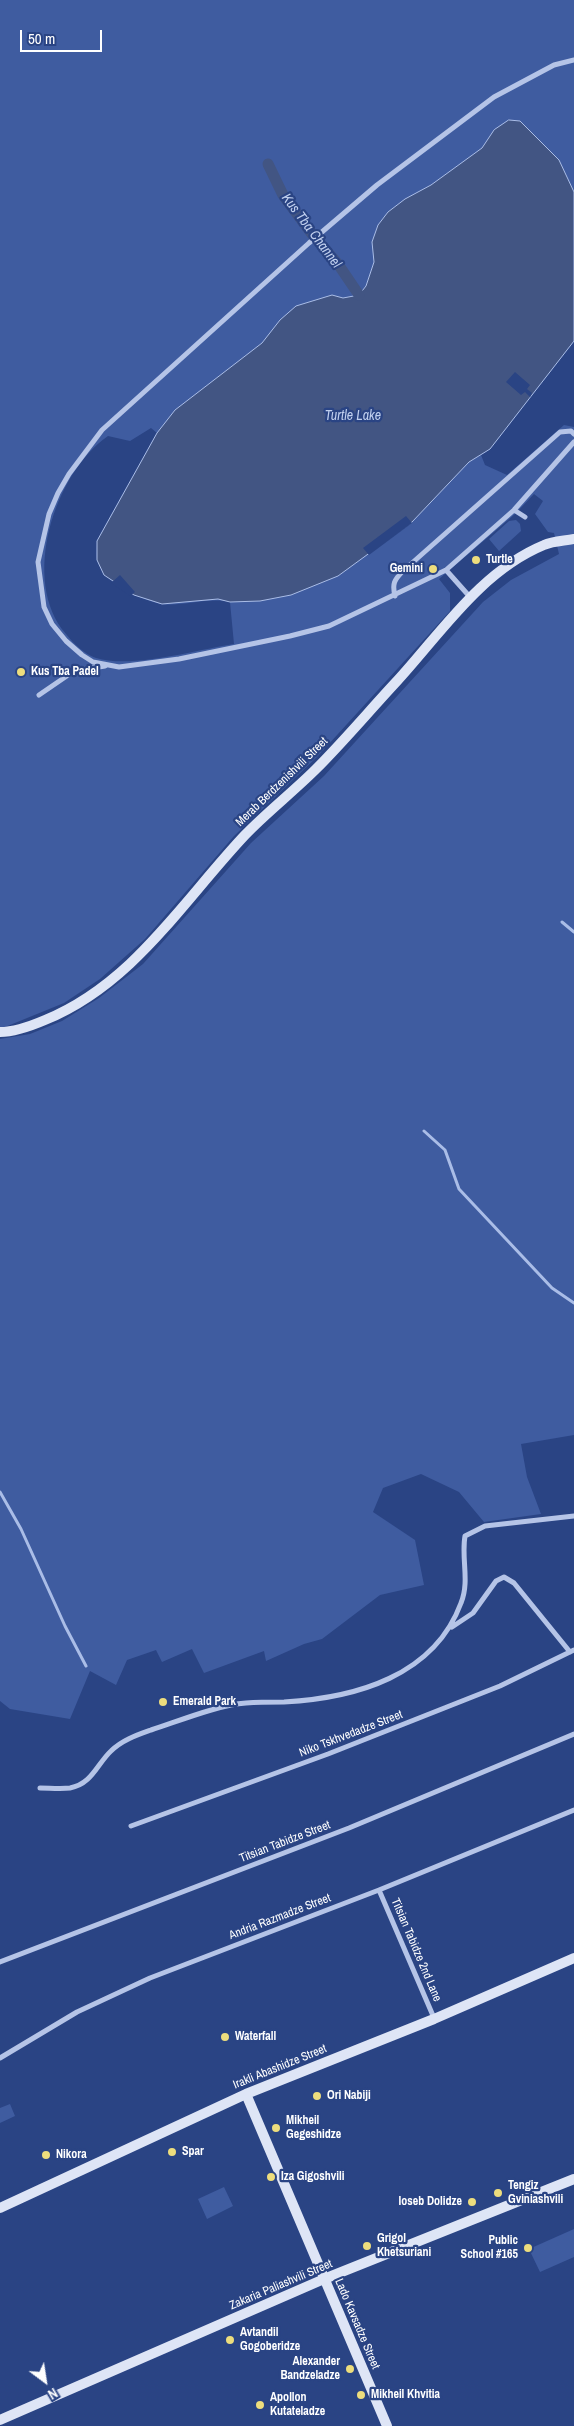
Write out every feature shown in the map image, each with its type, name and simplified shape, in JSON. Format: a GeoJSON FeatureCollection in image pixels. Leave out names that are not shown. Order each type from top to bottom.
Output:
{"type":"FeatureCollection","features":[{"type":"Feature","properties":{"kind":"street"},"geometry":{"type":"LineString","coordinates":[[574,60],[554,65],[494,97],[406,162],[323,230],[102,430],[69,474],[49,514],[38,562],[44,607],[52,624],[66,642],[93,662],[119,667],[140,666],[290,636],[329,626],[446,570],[514,510],[574,442]]}},
{"type":"Feature","properties":{"kind":"street"},"geometry":{"type":"LineString","coordinates":[[395,596],[394,580],[403,571],[560,432],[571,431],[574,434]]}},
{"type":"Feature","properties":{"kind":"street"},"geometry":{"type":"LineString","coordinates":[[514,510],[525,517]]}},
{"type":"Feature","properties":{"kind":"street","name":"Merab Berdzenishvili Street"},"geometry":{"type":"LineString","coordinates":[[0,1032],[32,1026],[58,1015],[81,1002],[130,965],[181,911],[246,834],[316,769],[422,654],[470,597],[495,575],[544,545],[574,539]]}},
{"type":"Feature","properties":{"kind":"street"},"geometry":{"type":"LineString","coordinates":[[446,570],[470,597]]}},
{"type":"Feature","properties":{"kind":"street"},"geometry":{"type":"LineString","coordinates":[[39,695],[74,671],[108,666]]}},
{"type":"Feature","properties":{"kind":"street"},"geometry":{"type":"LineString","coordinates":[[40,1788],[70,1788],[79,1785],[99,1769],[111,1751],[132,1737],[190,1718],[244,1703],[286,1702],[360,1690],[406,1671],[434,1648],[451,1627],[462,1600],[467,1576],[462,1553],[465,1536],[485,1526],[574,1516]]}},
{"type":"Feature","properties":{"kind":"street"},"geometry":{"type":"LineString","coordinates":[[451,1627],[473,1613],[496,1581],[504,1577],[514,1583],[572,1651]]}},
{"type":"Feature","properties":{"kind":"street","name":"Niko Tskhvedadze Street"},"geometry":{"type":"LineString","coordinates":[[131,1826],[328,1754],[500,1686],[572,1651]]}},
{"type":"Feature","properties":{"kind":"street","name":"Titsian Tabidze Street"},"geometry":{"type":"LineString","coordinates":[[0,1962],[348,1828],[574,1734]]}},
{"type":"Feature","properties":{"kind":"street","name":"Andria Razmadze Street"},"geometry":{"type":"LineString","coordinates":[[0,2058],[77,2012],[150,1978],[379,1890],[574,1810]]}},
{"type":"Feature","properties":{"kind":"street","name":"Titsian Tabidze 2nd Lane"},"geometry":{"type":"LineString","coordinates":[[379,1890],[434,2019]]}},
{"type":"Feature","properties":{"kind":"street","name":"Irakli Abashidze Street"},"geometry":{"type":"LineString","coordinates":[[0,2208],[246,2094],[434,2019],[574,1958]]}},
{"type":"Feature","properties":{"kind":"street","name":"Lado Kavsadze Street"},"geometry":{"type":"LineString","coordinates":[[246,2094],[387,2426]]}},
{"type":"Feature","properties":{"kind":"street","name":"Zakaria Paliashvili Street"},"geometry":{"type":"LineString","coordinates":[[0,2420],[324,2279],[574,2179]]}},
{"type":"Feature","properties":{"kind":"shaded area"},"geometry":{"type":"Polygon","coordinates":[[[0,0],[574,0],[574,341],[490,449],[481,455],[485,465],[507,475],[564,425],[574,427],[574,1435],[521,1444],[527,1477],[541,1514],[484,1522],[459,1492],[421,1474],[383,1488],[373,1512],[415,1540],[424,1585],[380,1595],[322,1639],[304,1644],[266,1661],[264,1651],[204,1673],[192,1649],[162,1662],[156,1650],[127,1660],[116,1685],[90,1671],[70,1719],[10,1709],[0,1701],[0,1039],[30,1034],[62,1021],[99,998],[143,964],[251,843],[324,776],[483,602],[511,580],[559,554],[554,533],[548,532],[535,514],[543,501],[534,494],[515,514],[439,579],[450,593],[450,611],[317,757],[234,836],[145,939],[100,979],[64,1003],[5,1027],[0,1027],[0,0]],[[151,428],[130,441],[108,436],[89,453],[72,475],[59,501],[50,529],[45,558],[46,586],[52,612],[72,641],[83,651],[96,658],[110,661],[145,660],[234,644],[230,602],[213,601],[169,605],[143,599],[115,583],[107,576],[97,560],[97,541],[157,433],[151,428]]]}},
{"type":"Feature","properties":{"kind":"shaded area"},"geometry":{"type":"Polygon","coordinates":[[[516,520],[520,524],[521,531],[499,551],[489,539],[509,521],[516,520]]]}},
{"type":"Feature","properties":{"kind":"shaded area"},"geometry":{"type":"Polygon","coordinates":[[[10,2104],[15,2116],[0,2123],[0,2108],[10,2104]]]}},
{"type":"Feature","properties":{"kind":"shaded area"},"geometry":{"type":"Polygon","coordinates":[[[224,2187],[233,2206],[207,2219],[198,2199],[224,2187]]]}},
{"type":"Feature","properties":{"kind":"shaded area"},"geometry":{"type":"Polygon","coordinates":[[[574,2229],[574,2257],[540,2272],[529,2249],[574,2229]]]}},
{"type":"Feature","properties":{"kind":"water","name":"Turtle Lake"},"geometry":{"type":"Polygon","coordinates":[[[509,120],[520,121],[559,160],[574,192],[574,341],[490,449],[469,462],[412,522],[338,576],[291,595],[260,601],[230,602],[218,599],[162,604],[134,595],[104,575],[97,560],[97,541],[157,433],[175,410],[262,343],[280,320],[296,306],[332,295],[343,298],[359,295],[366,286],[374,262],[372,242],[378,225],[388,212],[405,199],[431,185],[482,148],[494,130],[509,120]]]}},
{"type":"Feature","properties":{"kind":"pier"},"geometry":{"type":"Polygon","coordinates":[[[515,372],[530,385],[527,389],[532,393],[530,397],[525,392],[521,395],[506,382],[515,372]]]}},
{"type":"Feature","properties":{"kind":"pier"},"geometry":{"type":"Polygon","coordinates":[[[406,516],[412,523],[369,555],[363,548],[406,516]]]}},
{"type":"Feature","properties":{"kind":"pier"},"geometry":{"type":"Polygon","coordinates":[[[120,575],[135,592],[130,596],[111,583],[120,575]]]}},
{"type":"Feature","properties":{"kind":"waterway","name":"Kus Tba Channel"},"geometry":{"type":"LineString","coordinates":[[268,164],[283,195],[312,234],[338,264],[359,295]]}},
{"type":"Feature","properties":{"kind":"waterway"},"geometry":{"type":"LineString","coordinates":[[562,922],[574,932]]}},
{"type":"Feature","properties":{"kind":"waterway"},"geometry":{"type":"LineString","coordinates":[[424,1131],[445,1150],[459,1189],[552,1288],[574,1303]]}},
{"type":"Feature","properties":{"kind":"waterway"},"geometry":{"type":"LineString","coordinates":[[0,1492],[21,1529],[65,1626],[86,1666]]}},
{"type":"Feature","properties":{"kind":"place","name":"Turtle"},"geometry":{"type":"Point","coordinates":[476,560]}},
{"type":"Feature","properties":{"kind":"place","name":"Gemini"},"geometry":{"type":"Point","coordinates":[433,569]}},
{"type":"Feature","properties":{"kind":"place","name":"Kus Tba Padel"},"geometry":{"type":"Point","coordinates":[21,672]}},
{"type":"Feature","properties":{"kind":"place","name":"Emerald Park"},"geometry":{"type":"Point","coordinates":[163,1702]}},
{"type":"Feature","properties":{"kind":"place","name":"Waterfall"},"geometry":{"type":"Point","coordinates":[225,2037]}},
{"type":"Feature","properties":{"kind":"place","name":"Ori Nabiji"},"geometry":{"type":"Point","coordinates":[317,2096]}},
{"type":"Feature","properties":{"kind":"place","name":"Mikheil Gegeshidze"},"geometry":{"type":"Point","coordinates":[276,2128]}},
{"type":"Feature","properties":{"kind":"place","name":"Spar"},"geometry":{"type":"Point","coordinates":[172,2152]}},
{"type":"Feature","properties":{"kind":"place","name":"Nikora"},"geometry":{"type":"Point","coordinates":[46,2155]}},
{"type":"Feature","properties":{"kind":"place","name":"Iza Gigoshvili"},"geometry":{"type":"Point","coordinates":[271,2177]}},
{"type":"Feature","properties":{"kind":"place","name":"Tengiz Gviniashvili"},"geometry":{"type":"Point","coordinates":[498,2193]}},
{"type":"Feature","properties":{"kind":"place","name":"Ioseb Dolidze"},"geometry":{"type":"Point","coordinates":[472,2202]}},
{"type":"Feature","properties":{"kind":"place","name":"Grigol Khetsuriani"},"geometry":{"type":"Point","coordinates":[367,2246]}},
{"type":"Feature","properties":{"kind":"place","name":"Public School #165"},"geometry":{"type":"Point","coordinates":[528,2248]}},
{"type":"Feature","properties":{"kind":"place","name":"Avtandil Gogoberidze"},"geometry":{"type":"Point","coordinates":[230,2340]}},
{"type":"Feature","properties":{"kind":"place","name":"Alexander Bandzeladze"},"geometry":{"type":"Point","coordinates":[350,2369]}},
{"type":"Feature","properties":{"kind":"place","name":"Mikheil Khvitia"},"geometry":{"type":"Point","coordinates":[361,2395]}},
{"type":"Feature","properties":{"kind":"place","name":"Apollon Kutateladze"},"geometry":{"type":"Point","coordinates":[260,2405]}}]}
